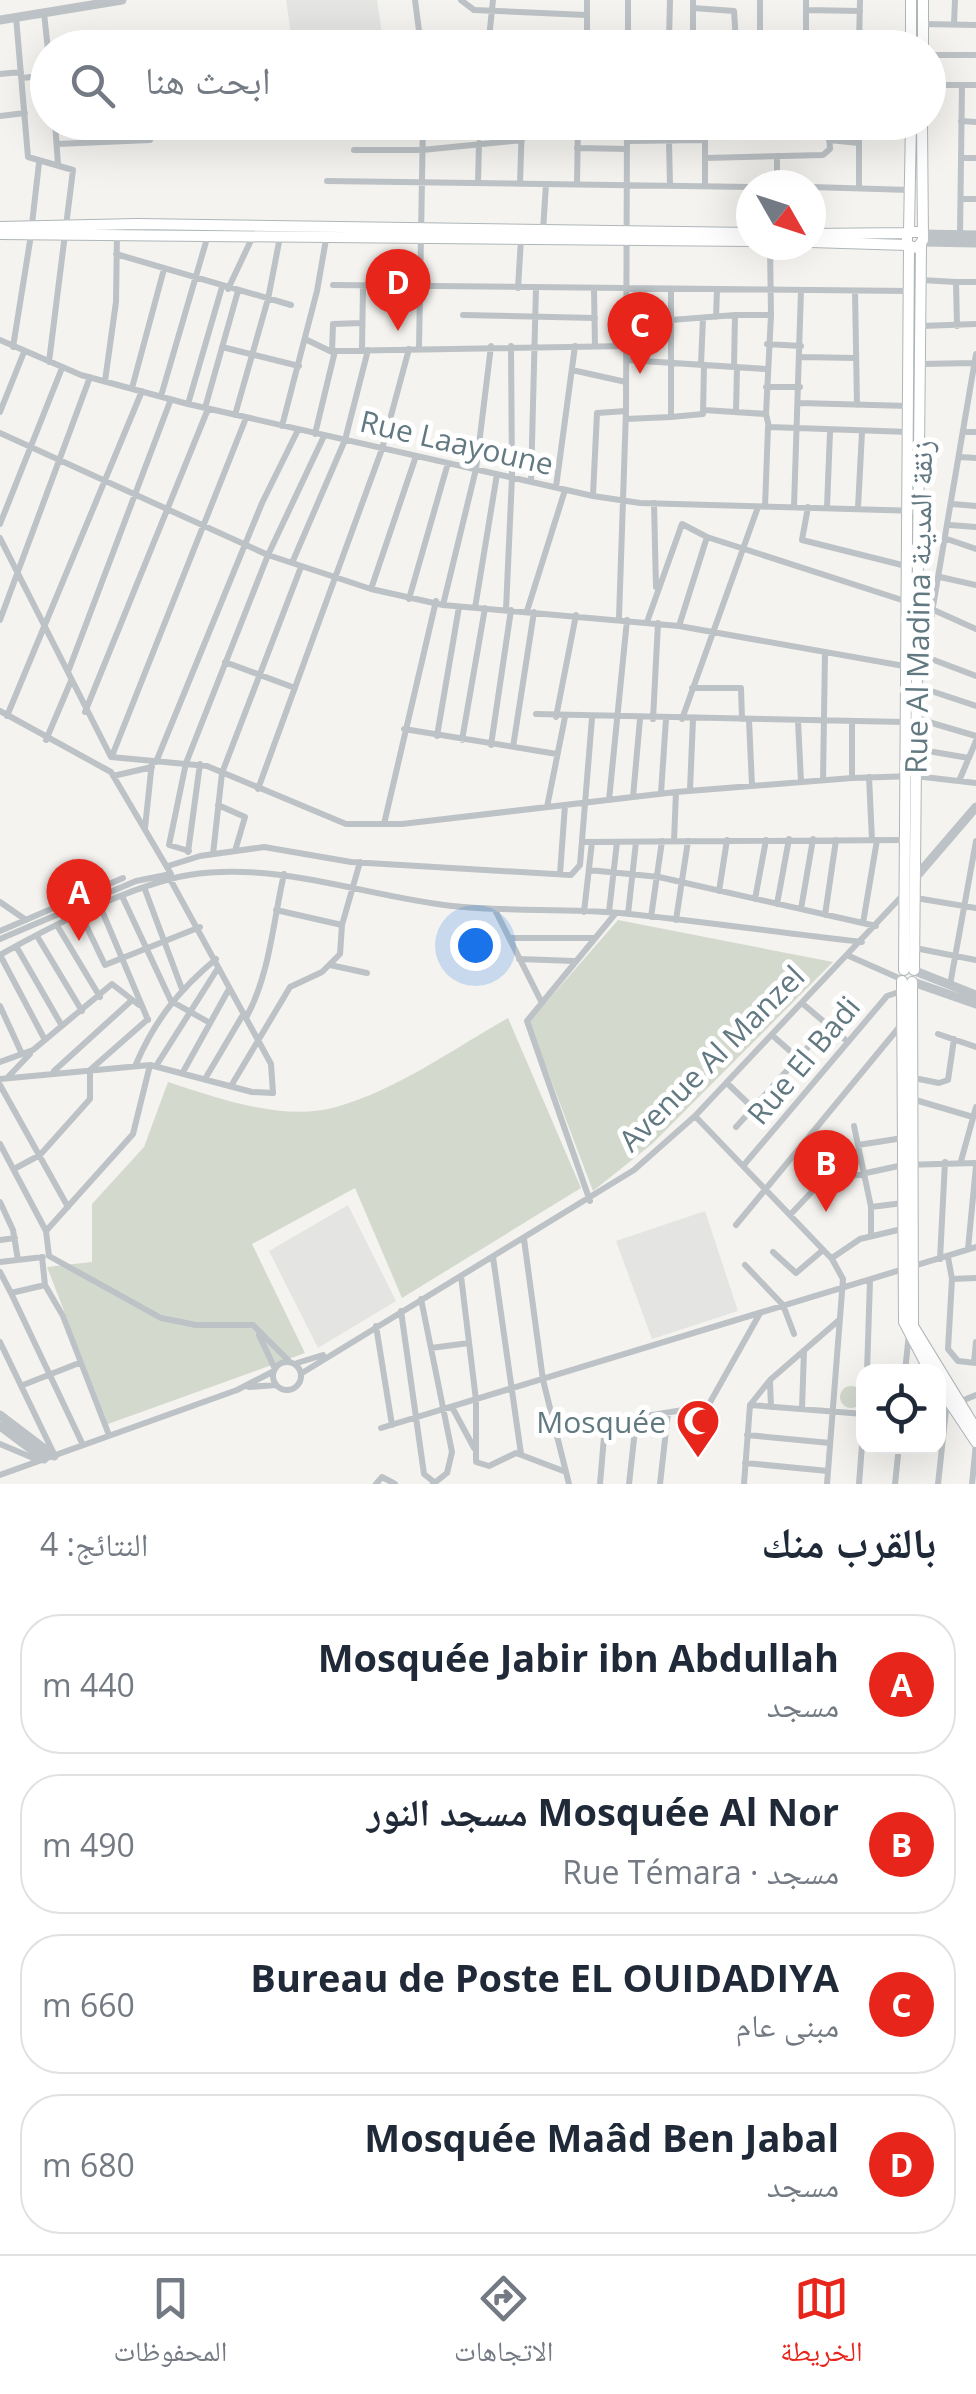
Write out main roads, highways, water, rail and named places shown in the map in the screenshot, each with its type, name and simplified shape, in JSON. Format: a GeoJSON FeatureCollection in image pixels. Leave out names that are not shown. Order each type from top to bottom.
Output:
{"type":"FeatureCollection","features":[{"type":"Feature","properties":{"kind":"main road"},"geometry":{"type":"LineString","coordinates":[[912,0],[914,30]]}},
{"type":"Feature","properties":{"kind":"main road"},"geometry":{"type":"LineString","coordinates":[[921,30],[923,0]]}},
{"type":"Feature","properties":{"kind":"main road"},"geometry":{"type":"LineString","coordinates":[[911,140],[915,239]]}},
{"type":"Feature","properties":{"kind":"main road"},"geometry":{"type":"LineString","coordinates":[[915,239],[921,140]]}},
{"type":"Feature","properties":{"kind":"main road"},"geometry":{"type":"LineString","coordinates":[[0,226],[421,233],[542,231],[736,240]]}},
{"type":"Feature","properties":{"kind":"main road"},"geometry":{"type":"LineString","coordinates":[[0,234],[32,228]]}},
{"type":"Feature","properties":{"kind":"main road"},"geometry":{"type":"LineString","coordinates":[[66,228],[208,235],[328,232]]}},
{"type":"Feature","properties":{"kind":"main road"},"geometry":{"type":"LineString","coordinates":[[421,233],[521,239],[736,234]]}},
{"type":"Feature","properties":{"kind":"main road"},"geometry":{"type":"LineString","coordinates":[[826,235],[915,239]]}},
{"type":"Feature","properties":{"kind":"main road"},"geometry":{"type":"LineString","coordinates":[[826,242],[915,239]]}},
{"type":"Feature","properties":{"kind":"main road","name":"Rue Al Madina زنقة المدينة"},"geometry":{"type":"LineString","coordinates":[[907,977],[909,896],[915,878],[910,720],[916,703],[921,655],[907,566],[914,511],[910,432],[921,364],[921,280],[915,239]]}},
{"type":"Feature","properties":{"kind":"main road","name":"Rue Al Madina زنقة المدينة"},"geometry":{"type":"LineString","coordinates":[[907,977],[915,948],[903,840],[915,749],[904,666],[912,602],[915,406],[910,291],[915,239]]}},
{"type":"Feature","properties":{"kind":"main road"},"geometry":{"type":"LineString","coordinates":[[907,977],[903,1022],[908,1099],[911,1332],[926,1364]]}},
{"type":"Feature","properties":{"kind":"main road"},"geometry":{"type":"LineString","coordinates":[[907,977],[914,1078],[903,1138],[908,1164],[903,1203],[909,1270]]}},
{"type":"Feature","properties":{"kind":"main road"},"geometry":{"type":"LineString","coordinates":[[911,1332],[976,1429]]}},
{"type":"Feature","properties":{"kind":"main road"},"geometry":{"type":"LineString","coordinates":[[946,1397],[976,1442]]}},
{"type":"Feature","properties":{"kind":"place","name":"Mosquée Maâd Ben Jabal"},"geometry":{"type":"Point","coordinates":[398,331]}},
{"type":"Feature","properties":{"kind":"place","name":"Bureau de Poste EL OUIDADIYA"},"geometry":{"type":"Point","coordinates":[640,374]}},
{"type":"Feature","properties":{"kind":"place","name":"Mosquée Jabir ibn Abdullah"},"geometry":{"type":"Point","coordinates":[79,941]}},
{"type":"Feature","properties":{"kind":"place","name":"Mosquée Al Nor مسجد النور"},"geometry":{"type":"Point","coordinates":[826,1212]}},
{"type":"Feature","properties":{"kind":"place","name":"Mosquée"},"geometry":{"type":"Point","coordinates":[698,1459]}}]}
